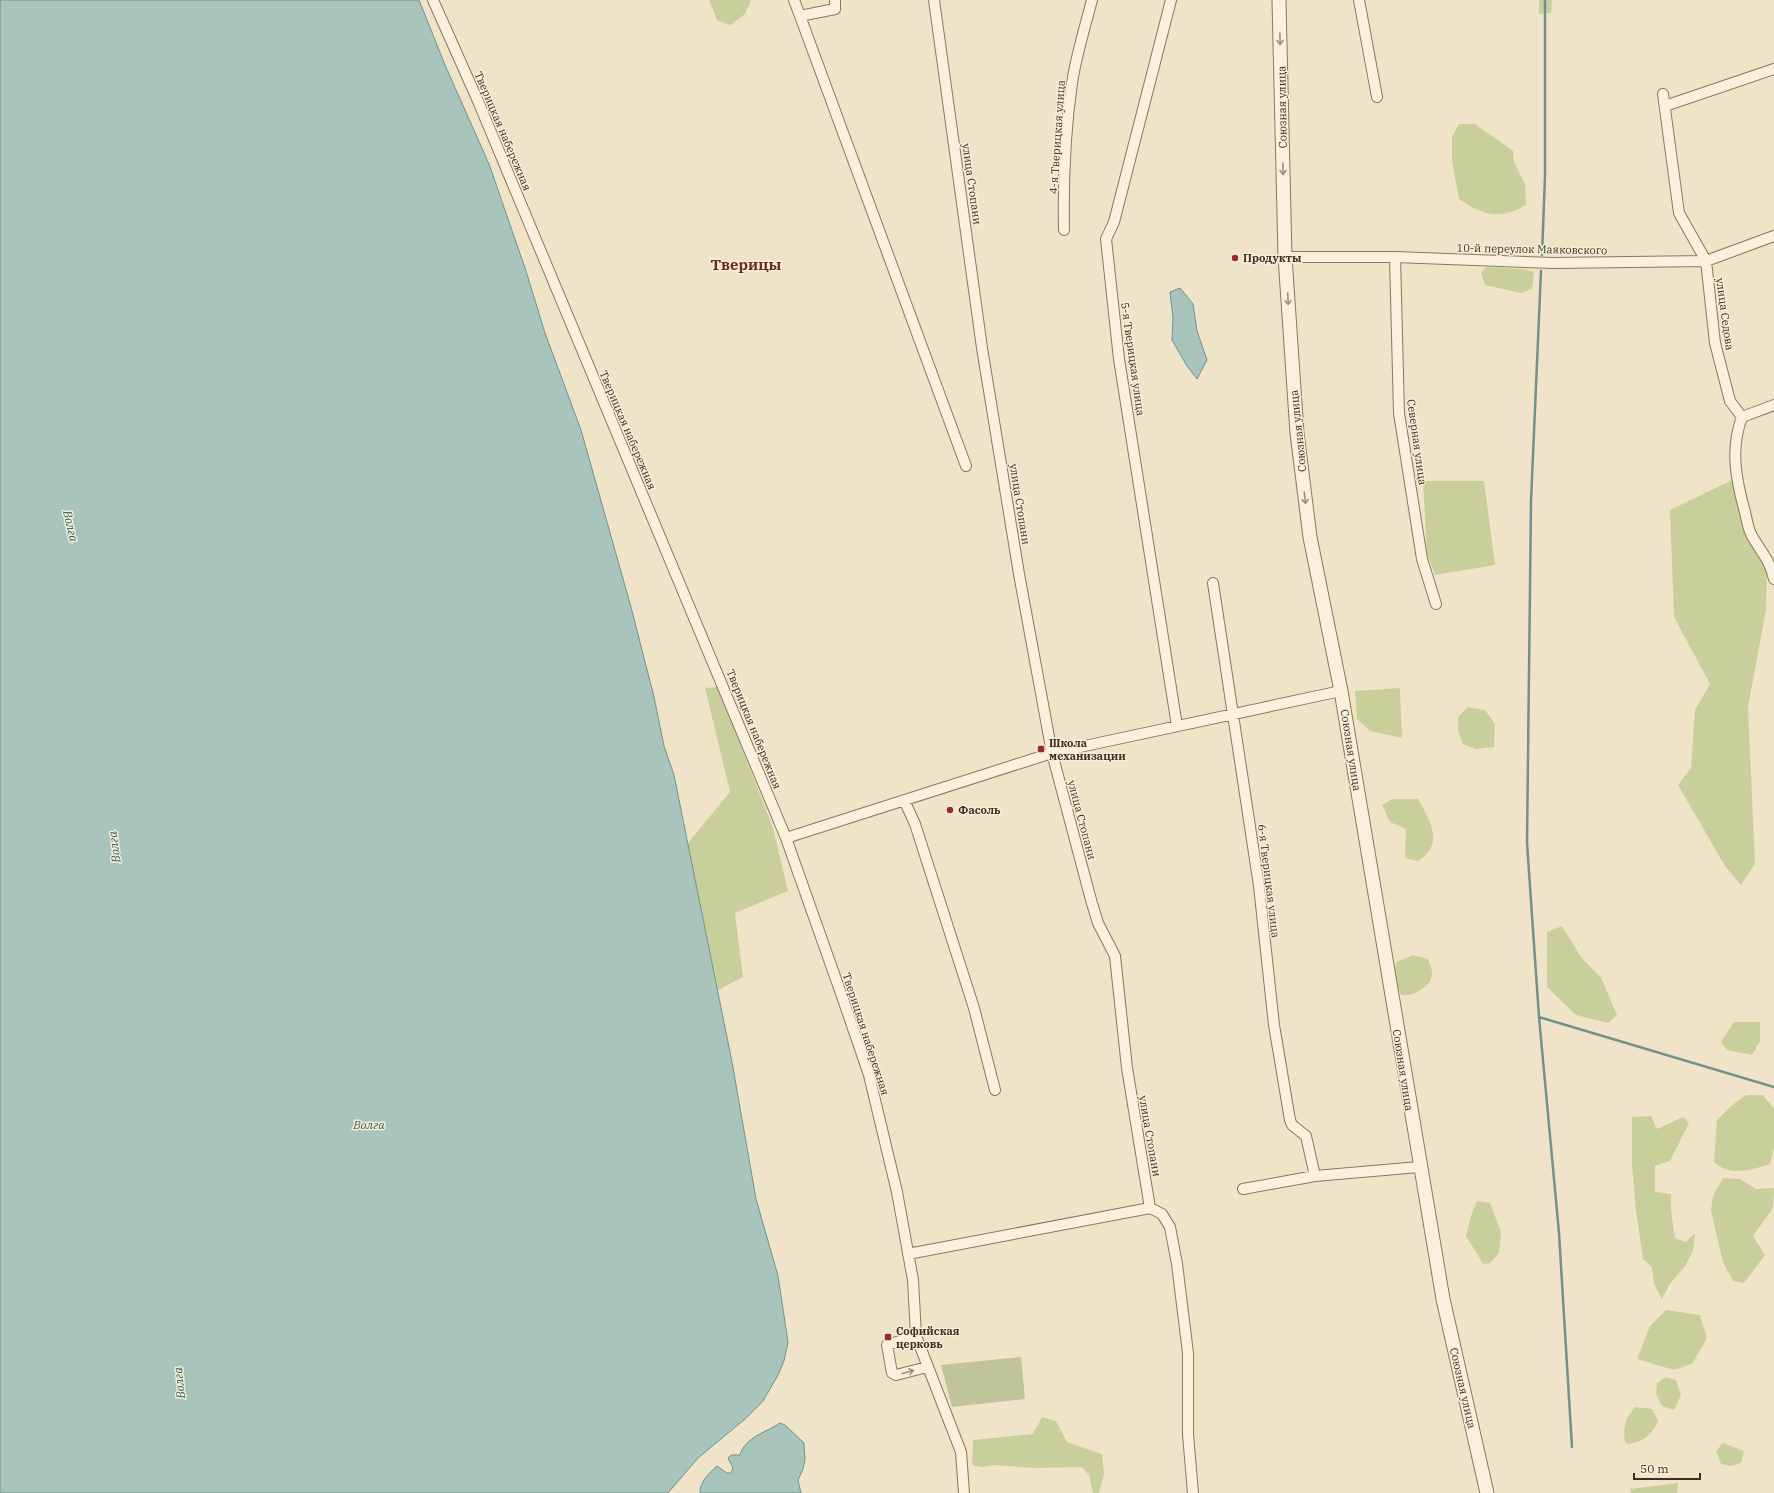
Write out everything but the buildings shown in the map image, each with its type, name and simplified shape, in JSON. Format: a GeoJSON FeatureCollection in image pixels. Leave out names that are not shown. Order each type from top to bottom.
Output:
{"type":"FeatureCollection","features":[{"type":"Feature","properties":{"kind":"street","name":"Тверицкая набережная"},"geometry":{"type":"LineString","coordinates":[[433,0],[478,101],[786,838],[869,1074],[897,1192],[913,1280],[916,1336],[961,1452],[964,1493]]}},
{"type":"Feature","properties":{"kind":"street"},"geometry":{"type":"LineString","coordinates":[[794,0],[966,466]]}},
{"type":"Feature","properties":{"kind":"street"},"geometry":{"type":"LineString","coordinates":[[800,16],[835,9],[835,0]]}},
{"type":"Feature","properties":{"kind":"street","name":"улица Стопани"},"geometry":{"type":"LineString","coordinates":[[934,0],[982,348],[1019,574],[1052,753],[1098,923],[1115,956],[1126,1068],[1150,1208]]}},
{"type":"Feature","properties":{"kind":"street","name":"4-я Тверицкая улица"},"geometry":{"type":"LineString","coordinates":[[1064,230],[1065,166],[1072,82],[1092,0]]}},
{"type":"Feature","properties":{"kind":"street","name":"5-я Тверицкая улица"},"geometry":{"type":"LineString","coordinates":[[1170,0],[1116,214],[1106,239],[1119,359],[1177,726]]}},
{"type":"Feature","properties":{"kind":"street","name":"Союзная улица"},"geometry":{"type":"LineString","coordinates":[[1279,0],[1285,257],[1297,433],[1309,530],[1341,691],[1419,1167],[1443,1299],[1487,1493]]}},
{"type":"Feature","properties":{"kind":"street"},"geometry":{"type":"LineString","coordinates":[[1359,0],[1377,97]]}},
{"type":"Feature","properties":{"kind":"street"},"geometry":{"type":"LineString","coordinates":[[1665,106],[1774,69]]}},
{"type":"Feature","properties":{"kind":"street","name":"улица Седова"},"geometry":{"type":"LineString","coordinates":[[1663,94],[1679,214],[1706,261],[1715,343],[1730,401],[1742,417]]}},
{"type":"Feature","properties":{"kind":"street","name":"10-й переулок Маяковского"},"geometry":{"type":"LineString","coordinates":[[1285,257],[1395,257],[1553,263],[1706,261],[1774,236]]}},
{"type":"Feature","properties":{"kind":"street","name":"Северная улица"},"geometry":{"type":"LineString","coordinates":[[1395,257],[1399,413],[1422,559],[1436,604]]}},
{"type":"Feature","properties":{"kind":"street"},"geometry":{"type":"LineString","coordinates":[[1774,405],[1742,417],[1738,426],[1734,452],[1737,481],[1751,535],[1771,566],[1774,579]]}},
{"type":"Feature","properties":{"kind":"street","name":"6-я Тверицкая улица"},"geometry":{"type":"LineString","coordinates":[[1213,583],[1259,886],[1274,1025],[1290,1120],[1292,1125],[1306,1136],[1314,1176]]}},
{"type":"Feature","properties":{"kind":"street"},"geometry":{"type":"LineString","coordinates":[[786,838],[1052,753],[1341,691]]}},
{"type":"Feature","properties":{"kind":"street"},"geometry":{"type":"LineString","coordinates":[[904,800],[915,824],[974,1008],[995,1090]]}},
{"type":"Feature","properties":{"kind":"street"},"geometry":{"type":"LineString","coordinates":[[1243,1189],[1314,1176],[1419,1167]]}},
{"type":"Feature","properties":{"kind":"street"},"geometry":{"type":"LineString","coordinates":[[908,1254],[1150,1208],[1162,1214],[1170,1227],[1177,1264],[1188,1353],[1188,1434],[1193,1493]]}},
{"type":"Feature","properties":{"kind":"street"},"geometry":{"type":"LineString","coordinates":[[916,1336],[887,1345],[892,1373],[896,1375],[927,1367]]}},
{"type":"Feature","properties":{"kind":"green space"},"geometry":{"type":"Polygon","coordinates":[[[709,0],[751,0],[745,14],[730,25],[717,20],[709,0]]]}},
{"type":"Feature","properties":{"kind":"green space"},"geometry":{"type":"Polygon","coordinates":[[[1539,0],[1552,0],[1551,13],[1539,14],[1539,0]]]}},
{"type":"Feature","properties":{"kind":"green space"},"geometry":{"type":"Polygon","coordinates":[[[1459,124],[1475,124],[1513,151],[1514,162],[1525,184],[1526,205],[1507,213],[1491,214],[1476,209],[1459,199],[1452,161],[1452,137],[1459,124]]]}},
{"type":"Feature","properties":{"kind":"green space"},"geometry":{"type":"Polygon","coordinates":[[[1486,267],[1523,269],[1534,272],[1532,289],[1521,293],[1485,285],[1481,273],[1486,267]]]}},
{"type":"Feature","properties":{"kind":"green space"},"geometry":{"type":"Polygon","coordinates":[[[1732,480],[1745,534],[1767,566],[1766,610],[1748,707],[1755,864],[1741,885],[1725,866],[1678,785],[1691,768],[1695,710],[1710,684],[1674,617],[1670,510],[1732,480]]]}},
{"type":"Feature","properties":{"kind":"green space"},"geometry":{"type":"Polygon","coordinates":[[[1423,481],[1484,481],[1495,565],[1435,575],[1427,554],[1423,481]]]}},
{"type":"Feature","properties":{"kind":"green space"},"geometry":{"type":"Polygon","coordinates":[[[718,687],[773,828],[788,891],[735,913],[743,977],[718,990],[688,843],[730,792],[705,688],[718,687]]]}},
{"type":"Feature","properties":{"kind":"green space"},"geometry":{"type":"Polygon","coordinates":[[[1400,688],[1402,738],[1370,731],[1357,719],[1355,691],[1400,688]]]}},
{"type":"Feature","properties":{"kind":"green space"},"geometry":{"type":"Polygon","coordinates":[[[1468,707],[1485,710],[1495,724],[1494,747],[1476,749],[1463,744],[1458,731],[1458,717],[1468,707]]]}},
{"type":"Feature","properties":{"kind":"green space"},"geometry":{"type":"Polygon","coordinates":[[[1392,799],[1418,799],[1427,815],[1433,832],[1433,840],[1431,848],[1426,855],[1418,861],[1405,858],[1406,829],[1390,822],[1382,805],[1392,799]]]}},
{"type":"Feature","properties":{"kind":"green space"},"geometry":{"type":"Polygon","coordinates":[[[1562,926],[1581,957],[1601,978],[1617,1015],[1608,1023],[1576,1015],[1547,987],[1547,932],[1562,926]]]}},
{"type":"Feature","properties":{"kind":"green space"},"geometry":{"type":"Polygon","coordinates":[[[1413,955],[1428,959],[1432,970],[1432,977],[1430,982],[1422,990],[1411,994],[1401,995],[1394,977],[1396,962],[1413,955]]]}},
{"type":"Feature","properties":{"kind":"green space"},"geometry":{"type":"Polygon","coordinates":[[[1734,1022],[1760,1022],[1760,1041],[1752,1055],[1727,1050],[1721,1042],[1734,1022]]]}},
{"type":"Feature","properties":{"kind":"green space"},"geometry":{"type":"Polygon","coordinates":[[[1746,1095],[1763,1095],[1774,1109],[1774,1147],[1770,1164],[1748,1170],[1734,1171],[1720,1167],[1714,1162],[1717,1120],[1731,1106],[1746,1095]]]}},
{"type":"Feature","properties":{"kind":"green space"},"geometry":{"type":"Polygon","coordinates":[[[1651,1116],[1657,1129],[1683,1117],[1689,1123],[1670,1161],[1655,1166],[1655,1192],[1671,1194],[1671,1211],[1675,1238],[1686,1242],[1695,1233],[1693,1251],[1685,1266],[1670,1284],[1662,1299],[1654,1284],[1652,1267],[1643,1259],[1636,1211],[1632,1164],[1632,1117],[1651,1116]]]}},
{"type":"Feature","properties":{"kind":"green space"},"geometry":{"type":"Polygon","coordinates":[[[1723,1178],[1740,1179],[1756,1189],[1774,1188],[1773,1208],[1753,1236],[1765,1255],[1744,1283],[1733,1281],[1723,1262],[1711,1211],[1713,1196],[1723,1178]]]}},
{"type":"Feature","properties":{"kind":"green space"},"geometry":{"type":"Polygon","coordinates":[[[1477,1201],[1490,1203],[1501,1232],[1499,1253],[1490,1263],[1483,1264],[1466,1236],[1471,1216],[1477,1201]]]}},
{"type":"Feature","properties":{"kind":"green space"},"geometry":{"type":"Polygon","coordinates":[[[1666,1310],[1700,1315],[1707,1338],[1692,1364],[1674,1370],[1637,1359],[1650,1326],[1666,1310]]]}},
{"type":"Feature","properties":{"kind":"green space"},"geometry":{"type":"Polygon","coordinates":[[[1021,1357],[1025,1399],[952,1407],[941,1365],[1021,1357]]]}},
{"type":"Feature","properties":{"kind":"green space"},"geometry":{"type":"Polygon","coordinates":[[[1666,1377],[1676,1380],[1681,1395],[1674,1410],[1662,1406],[1656,1394],[1657,1383],[1666,1377]]]}},
{"type":"Feature","properties":{"kind":"green space"},"geometry":{"type":"Polygon","coordinates":[[[1635,1407],[1652,1409],[1658,1421],[1647,1437],[1628,1444],[1625,1442],[1624,1431],[1627,1419],[1635,1407]]]}},
{"type":"Feature","properties":{"kind":"green space"},"geometry":{"type":"Polygon","coordinates":[[[1042,1417],[1056,1421],[1067,1442],[1102,1454],[1104,1474],[1099,1493],[1093,1493],[1089,1475],[1082,1467],[1033,1468],[995,1465],[981,1467],[972,1465],[973,1440],[1033,1434],[1042,1417]]]}},
{"type":"Feature","properties":{"kind":"green space"},"geometry":{"type":"Polygon","coordinates":[[[1723,1443],[1744,1451],[1741,1463],[1730,1466],[1721,1464],[1716,1451],[1723,1443]]]}},
{"type":"Feature","properties":{"kind":"green space"},"geometry":{"type":"Polygon","coordinates":[[[1678,1483],[1677,1493],[1631,1493],[1630,1489],[1678,1483]]]}},
{"type":"Feature","properties":{"kind":"water","name":"Волга"},"geometry":{"type":"Polygon","coordinates":[[[0,0],[419,0],[445,65],[489,164],[526,271],[545,333],[581,430],[631,607],[654,697],[664,746],[674,775],[732,1062],[756,1199],[778,1276],[788,1342],[784,1361],[778,1375],[763,1401],[745,1419],[698,1458],[668,1493],[0,1493],[0,0]]]}},
{"type":"Feature","properties":{"kind":"water"},"geometry":{"type":"Polygon","coordinates":[[[1180,288],[1193,304],[1197,331],[1207,360],[1197,379],[1187,366],[1172,340],[1173,317],[1170,292],[1180,288]]]}},
{"type":"Feature","properties":{"kind":"water"},"geometry":{"type":"Polygon","coordinates":[[[780,1423],[785,1425],[804,1443],[805,1459],[803,1469],[798,1480],[801,1493],[700,1493],[701,1485],[717,1466],[727,1473],[731,1473],[733,1468],[728,1458],[731,1455],[740,1455],[751,1439],[780,1423]]]}},
{"type":"Feature","properties":{"kind":"waterway"},"geometry":{"type":"LineString","coordinates":[[1542,255],[1545,176],[1545,0]]}},
{"type":"Feature","properties":{"kind":"waterway"},"geometry":{"type":"LineString","coordinates":[[1541,271],[1531,501],[1527,843],[1539,1017],[1559,1233],[1572,1447]]}},
{"type":"Feature","properties":{"kind":"waterway"},"geometry":{"type":"LineString","coordinates":[[1539,1017],[1774,1087]]}},
{"type":"Feature","properties":{"kind":"place","name":"Продукты"},"geometry":{"type":"Point","coordinates":[1235,258]}},
{"type":"Feature","properties":{"kind":"place","name":"Школа механизации"},"geometry":{"type":"Point","coordinates":[1041,749]}},
{"type":"Feature","properties":{"kind":"place","name":"Фасоль"},"geometry":{"type":"Point","coordinates":[950,810]}},
{"type":"Feature","properties":{"kind":"place","name":"Софийская церковь"},"geometry":{"type":"Point","coordinates":[888,1337]}},
{"type":"Feature","properties":{"kind":"district","name":"Тверицы"},"geometry":{"type":"Point","coordinates":[746,264]}}]}
